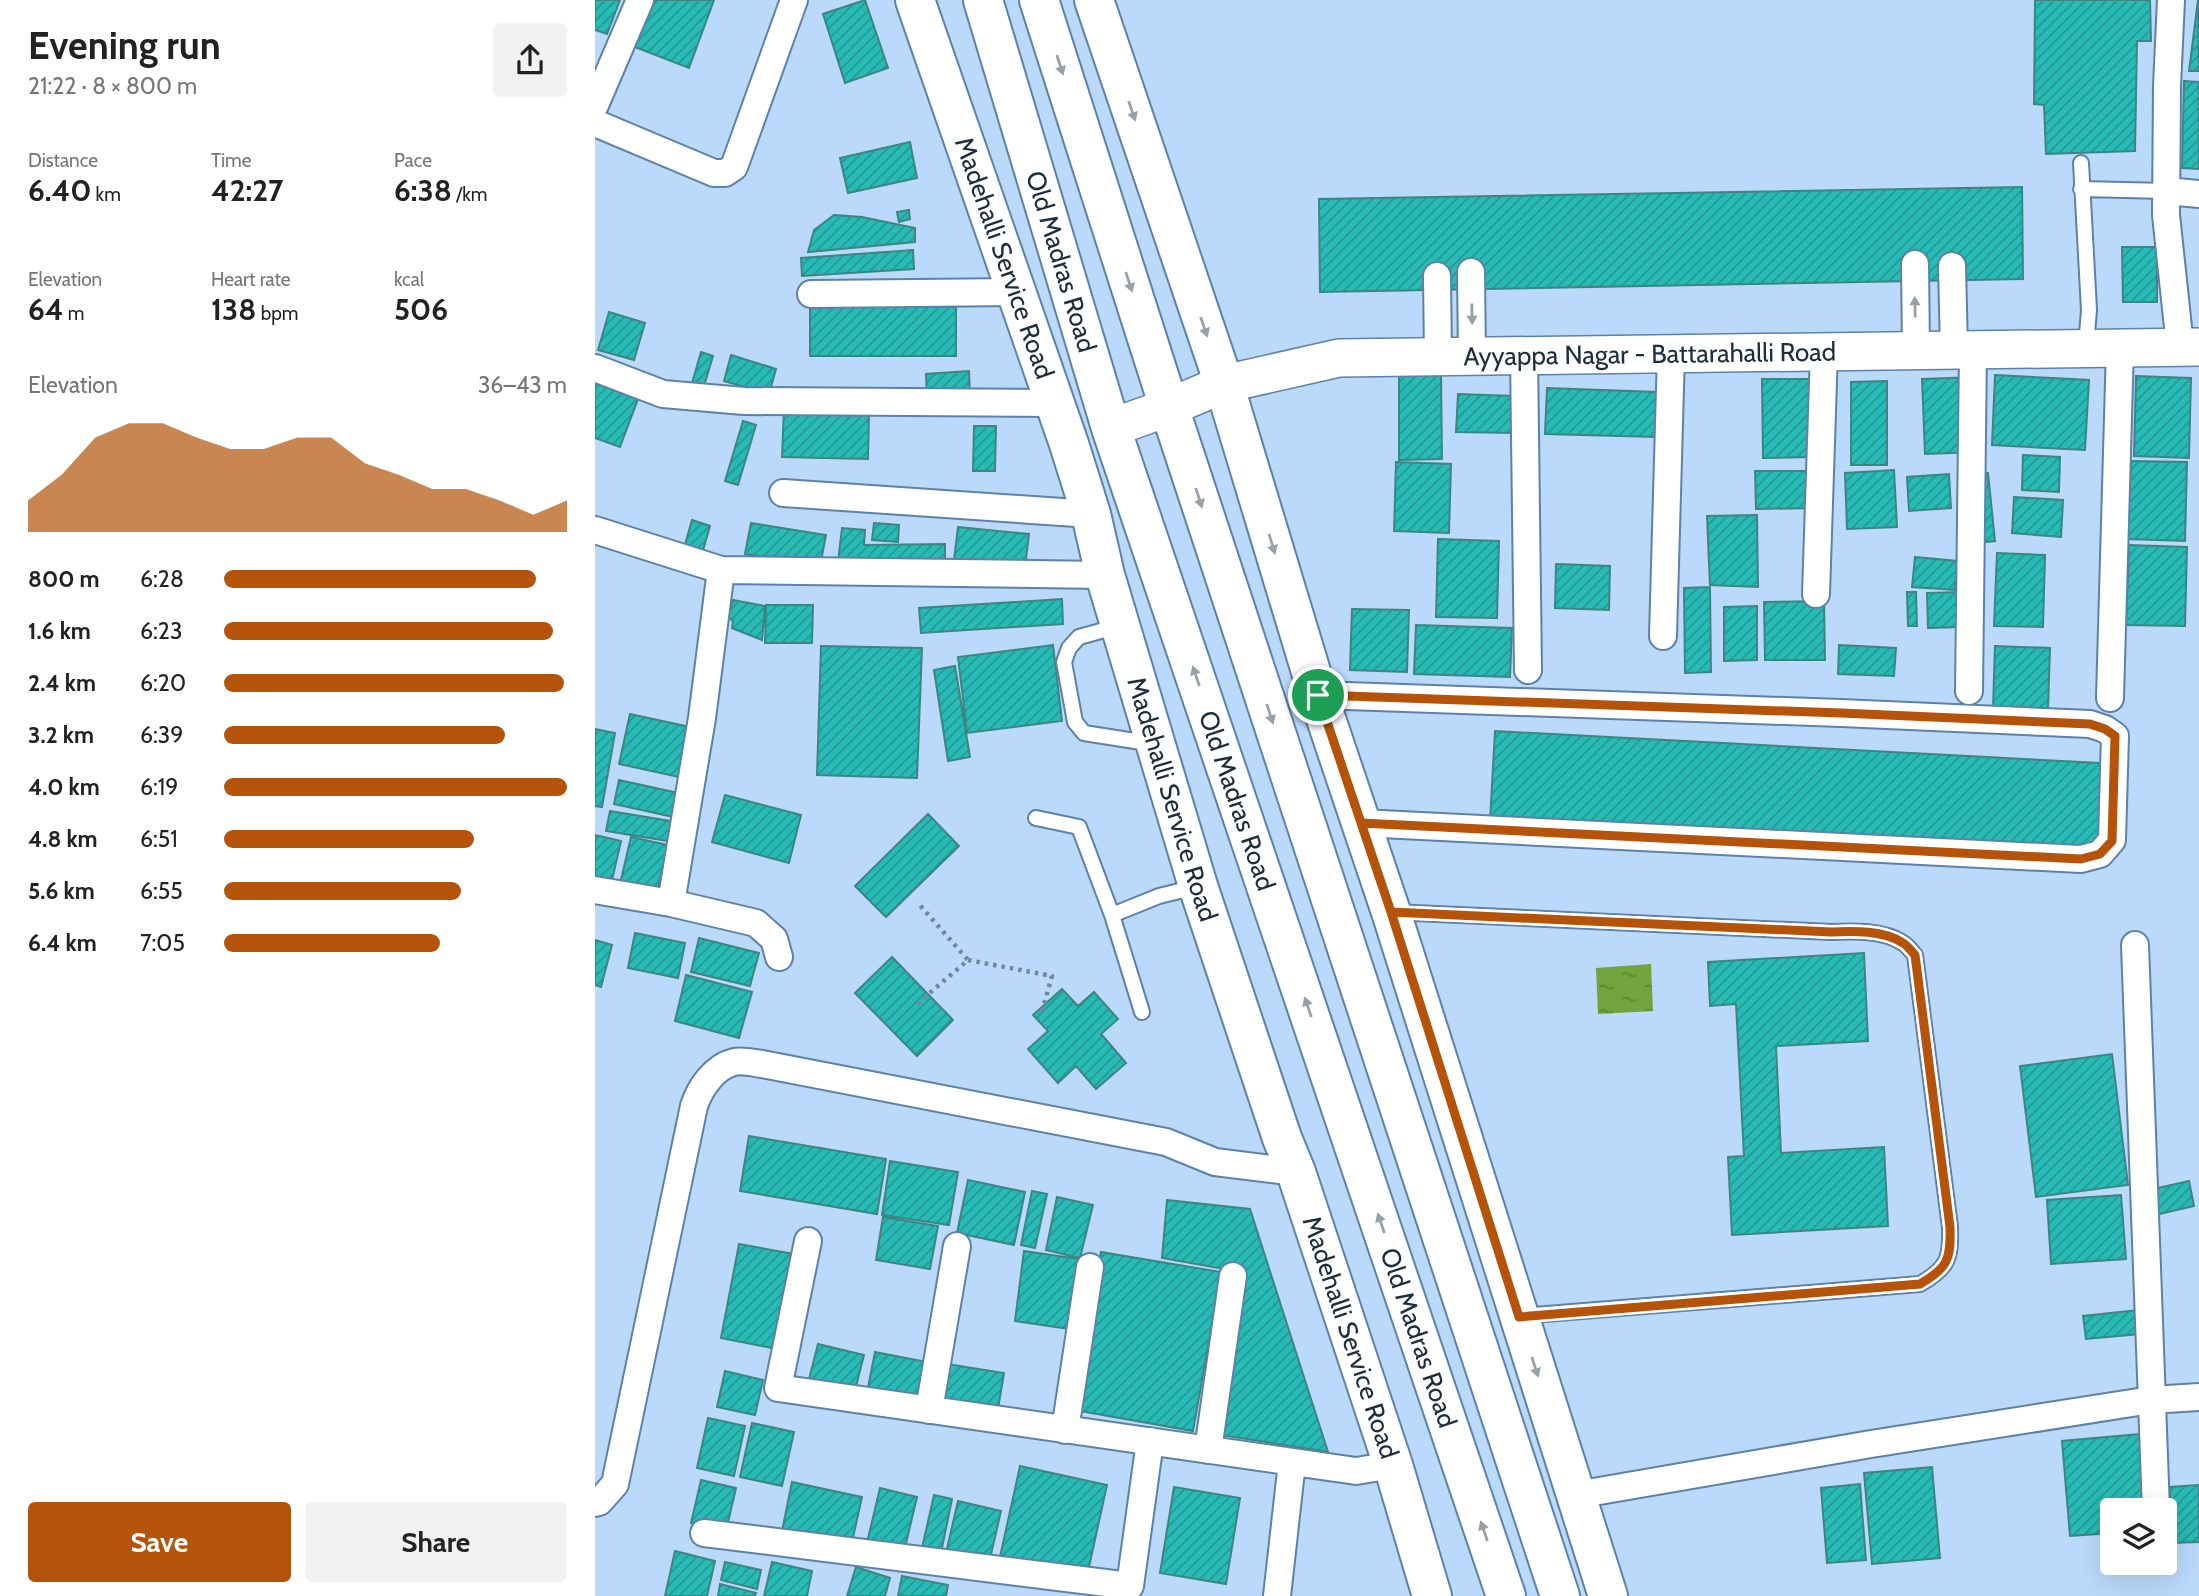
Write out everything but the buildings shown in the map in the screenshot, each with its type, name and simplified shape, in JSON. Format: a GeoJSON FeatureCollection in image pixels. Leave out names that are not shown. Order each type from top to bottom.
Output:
{"type":"FeatureCollection","features":[{"type":"Feature","properties":{"kind":"main road","name":"Madehalli Service Road"},"geometry":{"type":"LineString","coordinates":[[915,0],[1091,514],[1105,575],[1198,887],[1393,1465],[1432,1596]]}},
{"type":"Feature","properties":{"kind":"main road","name":"Old Madras Road"},"geometry":{"type":"LineString","coordinates":[[983,0],[1111,428],[1506,1596]]}},
{"type":"Feature","properties":{"kind":"main road","name":"Old Madras Road"},"geometry":{"type":"LineString","coordinates":[[1039,0],[1169,407],[1560,1596]]}},
{"type":"Feature","properties":{"kind":"main road"},"geometry":{"type":"LineString","coordinates":[[1094,0],[1224,383],[1318,695],[1391,912],[1608,1596]]}},
{"type":"Feature","properties":{"kind":"main road","name":"Ayyappa Nagar - Battarahalli Road"},"geometry":{"type":"LineString","coordinates":[[1111,428],[1224,383],[1339,358],[2190,347]]}},
{"type":"Feature","properties":{"kind":"street"},"geometry":{"type":"LineString","coordinates":[[595,106],[640,0]]}},
{"type":"Feature","properties":{"kind":"street"},"geometry":{"type":"LineString","coordinates":[[595,123],[714,173],[725,173],[734,167],[794,0]]}},
{"type":"Feature","properties":{"kind":"street"},"geometry":{"type":"LineString","coordinates":[[2171,0],[2166,215],[2190,347]]}},
{"type":"Feature","properties":{"kind":"street"},"geometry":{"type":"LineString","coordinates":[[2167,191],[2199,194]]}},
{"type":"Feature","properties":{"kind":"street"},"geometry":{"type":"LineString","coordinates":[[1915,264],[1916,350]]}},
{"type":"Feature","properties":{"kind":"street"},"geometry":{"type":"LineString","coordinates":[[1952,266],[1963,349],[1969,691]]}},
{"type":"Feature","properties":{"kind":"street"},"geometry":{"type":"LineString","coordinates":[[1455,356],[1471,272]]}},
{"type":"Feature","properties":{"kind":"street"},"geometry":{"type":"LineString","coordinates":[[1437,276],[1455,356]]}},
{"type":"Feature","properties":{"kind":"street"},"geometry":{"type":"LineString","coordinates":[[811,294],[1017,292]]}},
{"type":"Feature","properties":{"kind":"street"},"geometry":{"type":"LineString","coordinates":[[2103,348],[2110,698]]}},
{"type":"Feature","properties":{"kind":"street"},"geometry":{"type":"LineString","coordinates":[[1816,594],[1824,351]]}},
{"type":"Feature","properties":{"kind":"street"},"geometry":{"type":"LineString","coordinates":[[1663,636],[1671,353]]}},
{"type":"Feature","properties":{"kind":"street"},"geometry":{"type":"LineString","coordinates":[[1524,355],[1528,670]]}},
{"type":"Feature","properties":{"kind":"street"},"geometry":{"type":"LineString","coordinates":[[595,368],[663,394],[744,401],[1055,403]]}},
{"type":"Feature","properties":{"kind":"street"},"geometry":{"type":"LineString","coordinates":[[782,493],[1091,514]]}},
{"type":"Feature","properties":{"kind":"street"},"geometry":{"type":"LineString","coordinates":[[595,530],[721,570],[1105,575]]}},
{"type":"Feature","properties":{"kind":"street"},"geometry":{"type":"LineString","coordinates":[[671,903],[702,718],[721,570]]}},
{"type":"Feature","properties":{"kind":"street"},"geometry":{"type":"LineString","coordinates":[[1318,695],[2090,724],[2115,736],[2112,841],[2100,854],[2081,859],[1361,823]]}},
{"type":"Feature","properties":{"kind":"street"},"geometry":{"type":"LineString","coordinates":[[595,890],[671,903],[755,923],[774,939],[779,957]]}},
{"type":"Feature","properties":{"kind":"street"},"geometry":{"type":"LineString","coordinates":[[2135,944],[2155,1498]]}},
{"type":"Feature","properties":{"kind":"street"},"geometry":{"type":"LineString","coordinates":[[595,1503],[615,1484],[694,1106],[699,1091],[718,1070],[735,1061],[1166,1142],[1215,1162],[1296,1172]]}},
{"type":"Feature","properties":{"kind":"street"},"geometry":{"type":"LineString","coordinates":[[808,1241],[778,1388],[1356,1471],[1393,1465]]}},
{"type":"Feature","properties":{"kind":"street"},"geometry":{"type":"LineString","coordinates":[[929,1410],[957,1246]]}},
{"type":"Feature","properties":{"kind":"street"},"geometry":{"type":"LineString","coordinates":[[1065,1430],[1090,1267]]}},
{"type":"Feature","properties":{"kind":"street"},"geometry":{"type":"LineString","coordinates":[[1208,1450],[1233,1276]]}},
{"type":"Feature","properties":{"kind":"street"},"geometry":{"type":"LineString","coordinates":[[1576,1495],[1871,1444],[2151,1400],[2199,1397]]}},
{"type":"Feature","properties":{"kind":"street"},"geometry":{"type":"LineString","coordinates":[[704,1533],[1131,1586],[1150,1441]]}},
{"type":"Feature","properties":{"kind":"street"},"geometry":{"type":"LineString","coordinates":[[1277,1596],[1292,1462]]}},
{"type":"Feature","properties":{"kind":"lane"},"geometry":{"type":"LineString","coordinates":[[2081,163],[2089,310],[2103,348]]}},
{"type":"Feature","properties":{"kind":"lane"},"geometry":{"type":"LineString","coordinates":[[2081,189],[2167,191]]}},
{"type":"Feature","properties":{"kind":"lane"},"geometry":{"type":"LineString","coordinates":[[1120,626],[1079,638],[1069,648],[1064,662],[1075,722],[1084,733],[1155,744]]}},
{"type":"Feature","properties":{"kind":"lane"},"geometry":{"type":"LineString","coordinates":[[1036,818],[1079,827],[1112,915],[1142,1012]]}},
{"type":"Feature","properties":{"kind":"lane"},"geometry":{"type":"LineString","coordinates":[[1112,915],[1159,897],[1198,887]]}},
{"type":"Feature","properties":{"kind":"lane"},"geometry":{"type":"LineString","coordinates":[[1391,912],[1817,932],[1851,931],[1889,936],[1904,943],[1915,955],[1950,1227],[1948,1261],[1938,1273],[1920,1284],[1519,1317]]}},
{"type":"Feature","properties":{"kind":"path"},"geometry":{"type":"LineString","coordinates":[[918,903],[968,961],[1052,976],[1041,1016]]}},
{"type":"Feature","properties":{"kind":"path"},"geometry":{"type":"LineString","coordinates":[[917,1004],[968,961]]}},
{"type":"Feature","properties":{"kind":"water"},"geometry":{"type":"Polygon","coordinates":[[[1651,964],[1653,1011],[1598,1014],[1596,968],[1651,964]]]}},
{"type":"Feature","properties":{"kind":"route"},"geometry":{"type":"LineString","coordinates":[[1318,695],[1361,823],[1375,863],[1391,912],[1519,1317],[1920,1284],[1938,1273],[1948,1261],[1950,1227],[1915,955],[1904,943],[1889,936],[1851,931],[1391,912],[1361,823],[2081,859],[2100,854],[2112,841],[2115,736],[2090,724],[1318,695]]}}]}
